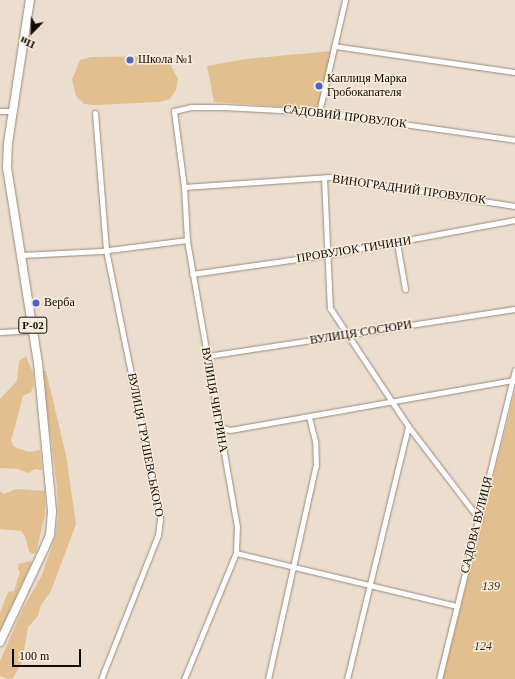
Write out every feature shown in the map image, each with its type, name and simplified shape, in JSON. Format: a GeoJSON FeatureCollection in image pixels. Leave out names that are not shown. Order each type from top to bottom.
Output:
{"type":"FeatureCollection","features":[{"type":"Feature","properties":{"kind":"main road","name":"Р-02"},"geometry":{"type":"LineString","coordinates":[[0,642],[50,535],[52,511],[33,330],[7,168],[13,111],[30,0]]}},
{"type":"Feature","properties":{"kind":"street"},"geometry":{"type":"LineString","coordinates":[[319,112],[345,0]]}},
{"type":"Feature","properties":{"kind":"street"},"geometry":{"type":"LineString","coordinates":[[334,46],[515,72]]}},
{"type":"Feature","properties":{"kind":"street","name":"САДОВИЙ ПРОВУЛОК"},"geometry":{"type":"LineString","coordinates":[[174,111],[199,107],[319,112],[515,140]]}},
{"type":"Feature","properties":{"kind":"street"},"geometry":{"type":"LineString","coordinates":[[0,111],[13,111]]}},
{"type":"Feature","properties":{"kind":"street","name":"ВУЛИЦЯ ЧИГРИНА"},"geometry":{"type":"LineString","coordinates":[[174,111],[184,187],[187,240],[192,274],[237,526],[236,553],[184,679]]}},
{"type":"Feature","properties":{"kind":"street","name":"ВУЛИЦЯ ГРУШЕВСЬКОГО"},"geometry":{"type":"LineString","coordinates":[[95,113],[106,250],[160,519],[158,535],[101,679]]}},
{"type":"Feature","properties":{"kind":"street","name":"ВИНОГРАДНИЙ ПРОВУЛОК"},"geometry":{"type":"LineString","coordinates":[[184,187],[324,178],[330,176],[515,206]]}},
{"type":"Feature","properties":{"kind":"street"},"geometry":{"type":"LineString","coordinates":[[324,178],[326,255],[330,308],[408,426],[479,519]]}},
{"type":"Feature","properties":{"kind":"street","name":"ПРОВУЛОК ТИЧИНИ"},"geometry":{"type":"LineString","coordinates":[[192,274],[326,255],[515,220]]}},
{"type":"Feature","properties":{"kind":"street"},"geometry":{"type":"LineString","coordinates":[[22,255],[106,250],[187,240]]}},
{"type":"Feature","properties":{"kind":"street"},"geometry":{"type":"LineString","coordinates":[[397,243],[405,288]]}},
{"type":"Feature","properties":{"kind":"street","name":"ВУЛИЦЯ СОСЮРИ"},"geometry":{"type":"LineString","coordinates":[[207,356],[515,309]]}},
{"type":"Feature","properties":{"kind":"street"},"geometry":{"type":"LineString","coordinates":[[0,332],[33,330]]}},
{"type":"Feature","properties":{"kind":"street","name":"САДОВА ВУЛИЦЯ"},"geometry":{"type":"LineString","coordinates":[[439,679],[515,370]]}},
{"type":"Feature","properties":{"kind":"street"},"geometry":{"type":"LineString","coordinates":[[219,427],[230,430],[513,380]]}},
{"type":"Feature","properties":{"kind":"street"},"geometry":{"type":"LineString","coordinates":[[268,679],[292,566],[316,465],[315,441],[308,417]]}},
{"type":"Feature","properties":{"kind":"street"},"geometry":{"type":"LineString","coordinates":[[346,679],[408,426]]}},
{"type":"Feature","properties":{"kind":"street"},"geometry":{"type":"LineString","coordinates":[[236,553],[457,606]]}},
{"type":"Feature","properties":{"kind":"green space"},"geometry":{"type":"Polygon","coordinates":[[[332,51],[317,109],[214,102],[207,66],[246,59],[332,51]]]}},
{"type":"Feature","properties":{"kind":"green space"},"geometry":{"type":"Polygon","coordinates":[[[156,56],[168,60],[178,79],[176,90],[170,99],[159,102],[95,105],[84,104],[76,96],[72,80],[80,60],[91,57],[156,56]]]}},
{"type":"Feature","properties":{"kind":"green space"},"geometry":{"type":"Polygon","coordinates":[[[26,356],[33,373],[34,385],[31,392],[23,396],[11,441],[14,447],[29,452],[40,450],[42,470],[35,469],[28,473],[18,469],[0,468],[0,399],[17,381],[19,361],[26,356]]]}},
{"type":"Feature","properties":{"kind":"green space"},"geometry":{"type":"Polygon","coordinates":[[[42,371],[46,371],[66,455],[76,524],[51,591],[41,605],[38,616],[28,627],[22,662],[13,678],[8,679],[0,676],[0,661],[21,612],[42,575],[56,534],[58,515],[57,487],[42,371]]]}},
{"type":"Feature","properties":{"kind":"green space"},"geometry":{"type":"Polygon","coordinates":[[[515,391],[515,679],[443,679],[481,526],[515,391]]]}},
{"type":"Feature","properties":{"kind":"green space"},"geometry":{"type":"Polygon","coordinates":[[[16,489],[45,491],[45,515],[36,553],[32,554],[29,551],[25,536],[21,531],[0,529],[0,491],[4,494],[16,489]]]}},
{"type":"Feature","properties":{"kind":"green space"},"geometry":{"type":"Polygon","coordinates":[[[30,561],[32,563],[0,631],[0,613],[8,592],[14,591],[20,572],[18,569],[19,564],[30,561]]]}},
{"type":"Feature","properties":{"kind":"place","name":"Школа №1"},"geometry":{"type":"Point","coordinates":[130,60]}},
{"type":"Feature","properties":{"kind":"place","name":"Каплиця Марка Гробокапателя"},"geometry":{"type":"Point","coordinates":[319,86]}},
{"type":"Feature","properties":{"kind":"place","name":"Верба"},"geometry":{"type":"Point","coordinates":[36,303]}},
{"type":"Feature","properties":{"kind":"park label","name":"139"},"geometry":{"type":"Point","coordinates":[491,587]}},
{"type":"Feature","properties":{"kind":"park label","name":"124"},"geometry":{"type":"Point","coordinates":[483,647]}}]}
